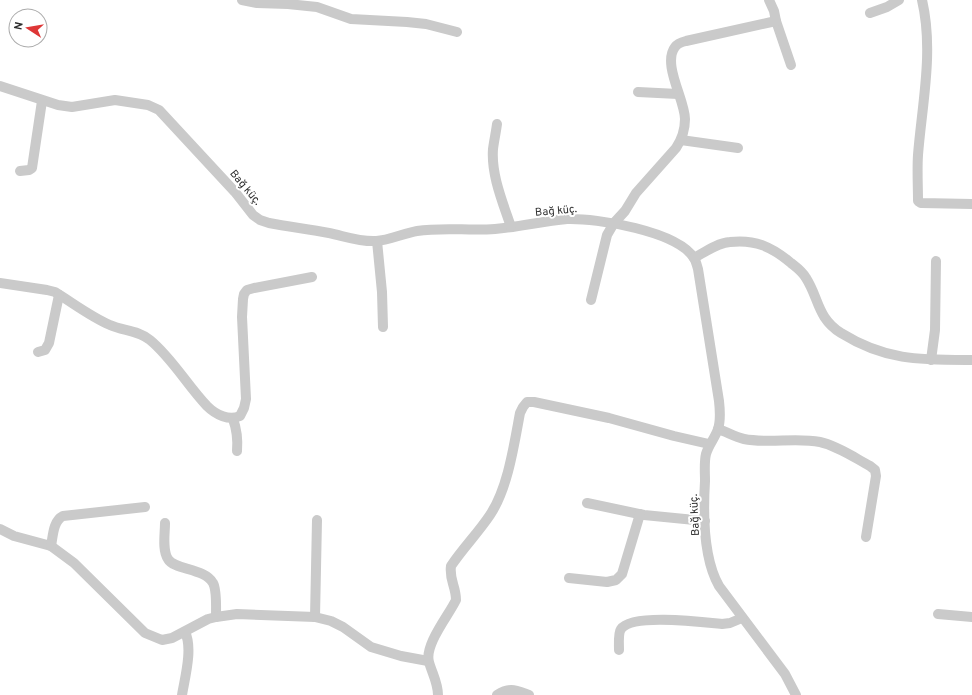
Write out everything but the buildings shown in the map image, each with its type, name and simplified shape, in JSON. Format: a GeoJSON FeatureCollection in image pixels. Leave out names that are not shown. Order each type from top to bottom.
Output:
{"type":"FeatureCollection","features":[{"type":"Feature","properties":{"kind":"street"},"geometry":{"type":"LineString","coordinates":[[242,0],[257,3],[317,7],[351,19],[426,24],[457,32]]}},
{"type":"Feature","properties":{"kind":"street"},"geometry":{"type":"LineString","coordinates":[[769,0],[774,11],[791,65]]}},
{"type":"Feature","properties":{"kind":"street"},"geometry":{"type":"LineString","coordinates":[[870,13],[887,7],[899,0]]}},
{"type":"Feature","properties":{"kind":"street"},"geometry":{"type":"LineString","coordinates":[[922,0],[927,34],[927,56],[918,157],[918,201],[921,203],[972,204]]}},
{"type":"Feature","properties":{"kind":"street"},"geometry":{"type":"LineString","coordinates":[[591,300],[607,235],[636,193],[681,140],[684,132],[686,118],[678,94],[671,64],[674,47],[678,44],[776,21]]}},
{"type":"Feature","properties":{"kind":"street","name":"Bağ küç."},"geometry":{"type":"LineString","coordinates":[[0,86],[58,106],[72,107],[115,100],[148,105],[159,110],[235,192],[253,215],[260,220],[289,227],[363,240],[378,241],[417,231],[436,229],[478,230],[569,219],[590,220],[614,223],[654,234],[675,242],[687,250],[694,258],[698,269],[719,401],[720,418],[718,429],[706,455],[705,468],[704,508],[709,562],[714,576],[742,618],[785,674],[796,695]]}},
{"type":"Feature","properties":{"kind":"street"},"geometry":{"type":"LineString","coordinates":[[638,92],[678,94]]}},
{"type":"Feature","properties":{"kind":"street"},"geometry":{"type":"LineString","coordinates":[[20,170],[29,170],[32,168],[42,101]]}},
{"type":"Feature","properties":{"kind":"street"},"geometry":{"type":"LineString","coordinates":[[497,124],[493,149],[493,163],[497,186],[511,227]]}},
{"type":"Feature","properties":{"kind":"street"},"geometry":{"type":"LineString","coordinates":[[681,140],[738,148]]}},
{"type":"Feature","properties":{"kind":"street"},"geometry":{"type":"LineString","coordinates":[[378,241],[383,327]]}},
{"type":"Feature","properties":{"kind":"street"},"geometry":{"type":"LineString","coordinates":[[694,258],[721,244],[729,242],[751,242],[777,251],[800,270],[806,278],[826,321],[840,333],[877,351],[906,358],[931,360],[972,360]]}},
{"type":"Feature","properties":{"kind":"street"},"geometry":{"type":"LineString","coordinates":[[931,360],[935,330],[936,261]]}},
{"type":"Feature","properties":{"kind":"street"},"geometry":{"type":"LineString","coordinates":[[0,283],[47,290],[59,295],[110,325],[140,333],[149,339],[162,352],[199,398],[210,409],[225,418],[233,419],[240,416],[246,399],[242,317],[244,294],[247,290],[254,288],[312,277]]}},
{"type":"Feature","properties":{"kind":"street"},"geometry":{"type":"LineString","coordinates":[[38,352],[45,350],[49,342],[59,295]]}},
{"type":"Feature","properties":{"kind":"street"},"geometry":{"type":"LineString","coordinates":[[438,695],[435,678],[428,661],[433,639],[456,600],[456,593],[450,575],[451,566],[490,515],[501,494],[510,462],[520,413],[527,402],[534,402],[609,418],[674,436],[710,444]]}},
{"type":"Feature","properties":{"kind":"street"},"geometry":{"type":"LineString","coordinates":[[233,419],[237,430],[237,451]]}},
{"type":"Feature","properties":{"kind":"street"},"geometry":{"type":"LineString","coordinates":[[718,429],[745,439],[808,440],[822,443],[837,448],[870,466],[875,470],[876,476],[866,537]]}},
{"type":"Feature","properties":{"kind":"street"},"geometry":{"type":"LineString","coordinates":[[587,503],[640,514],[705,520]]}},
{"type":"Feature","properties":{"kind":"street"},"geometry":{"type":"LineString","coordinates":[[51,546],[56,523],[59,518],[63,516],[145,507]]}},
{"type":"Feature","properties":{"kind":"street"},"geometry":{"type":"LineString","coordinates":[[569,578],[607,582],[616,580],[622,574],[640,514]]}},
{"type":"Feature","properties":{"kind":"street"},"geometry":{"type":"LineString","coordinates":[[315,618],[317,520]]}},
{"type":"Feature","properties":{"kind":"street"},"geometry":{"type":"LineString","coordinates":[[165,523],[165,549],[168,559],[171,563],[198,572],[213,582],[215,590],[216,616]]}},
{"type":"Feature","properties":{"kind":"street"},"geometry":{"type":"LineString","coordinates":[[0,529],[14,536],[51,546],[74,563],[145,633],[162,640],[172,638],[216,616],[237,614],[315,618],[331,622],[343,628],[371,647],[401,656],[428,661]]}},
{"type":"Feature","properties":{"kind":"street"},"geometry":{"type":"LineString","coordinates":[[938,614],[972,617]]}},
{"type":"Feature","properties":{"kind":"street"},"geometry":{"type":"LineString","coordinates":[[619,650],[620,630],[625,624],[659,619],[722,624],[730,623],[742,618]]}},
{"type":"Feature","properties":{"kind":"street"},"geometry":{"type":"LineString","coordinates":[[182,695],[189,648],[188,637],[185,632]]}},
{"type":"Feature","properties":{"kind":"street"},"geometry":{"type":"LineString","coordinates":[[497,695],[506,690],[513,690],[528,695]]}}]}
